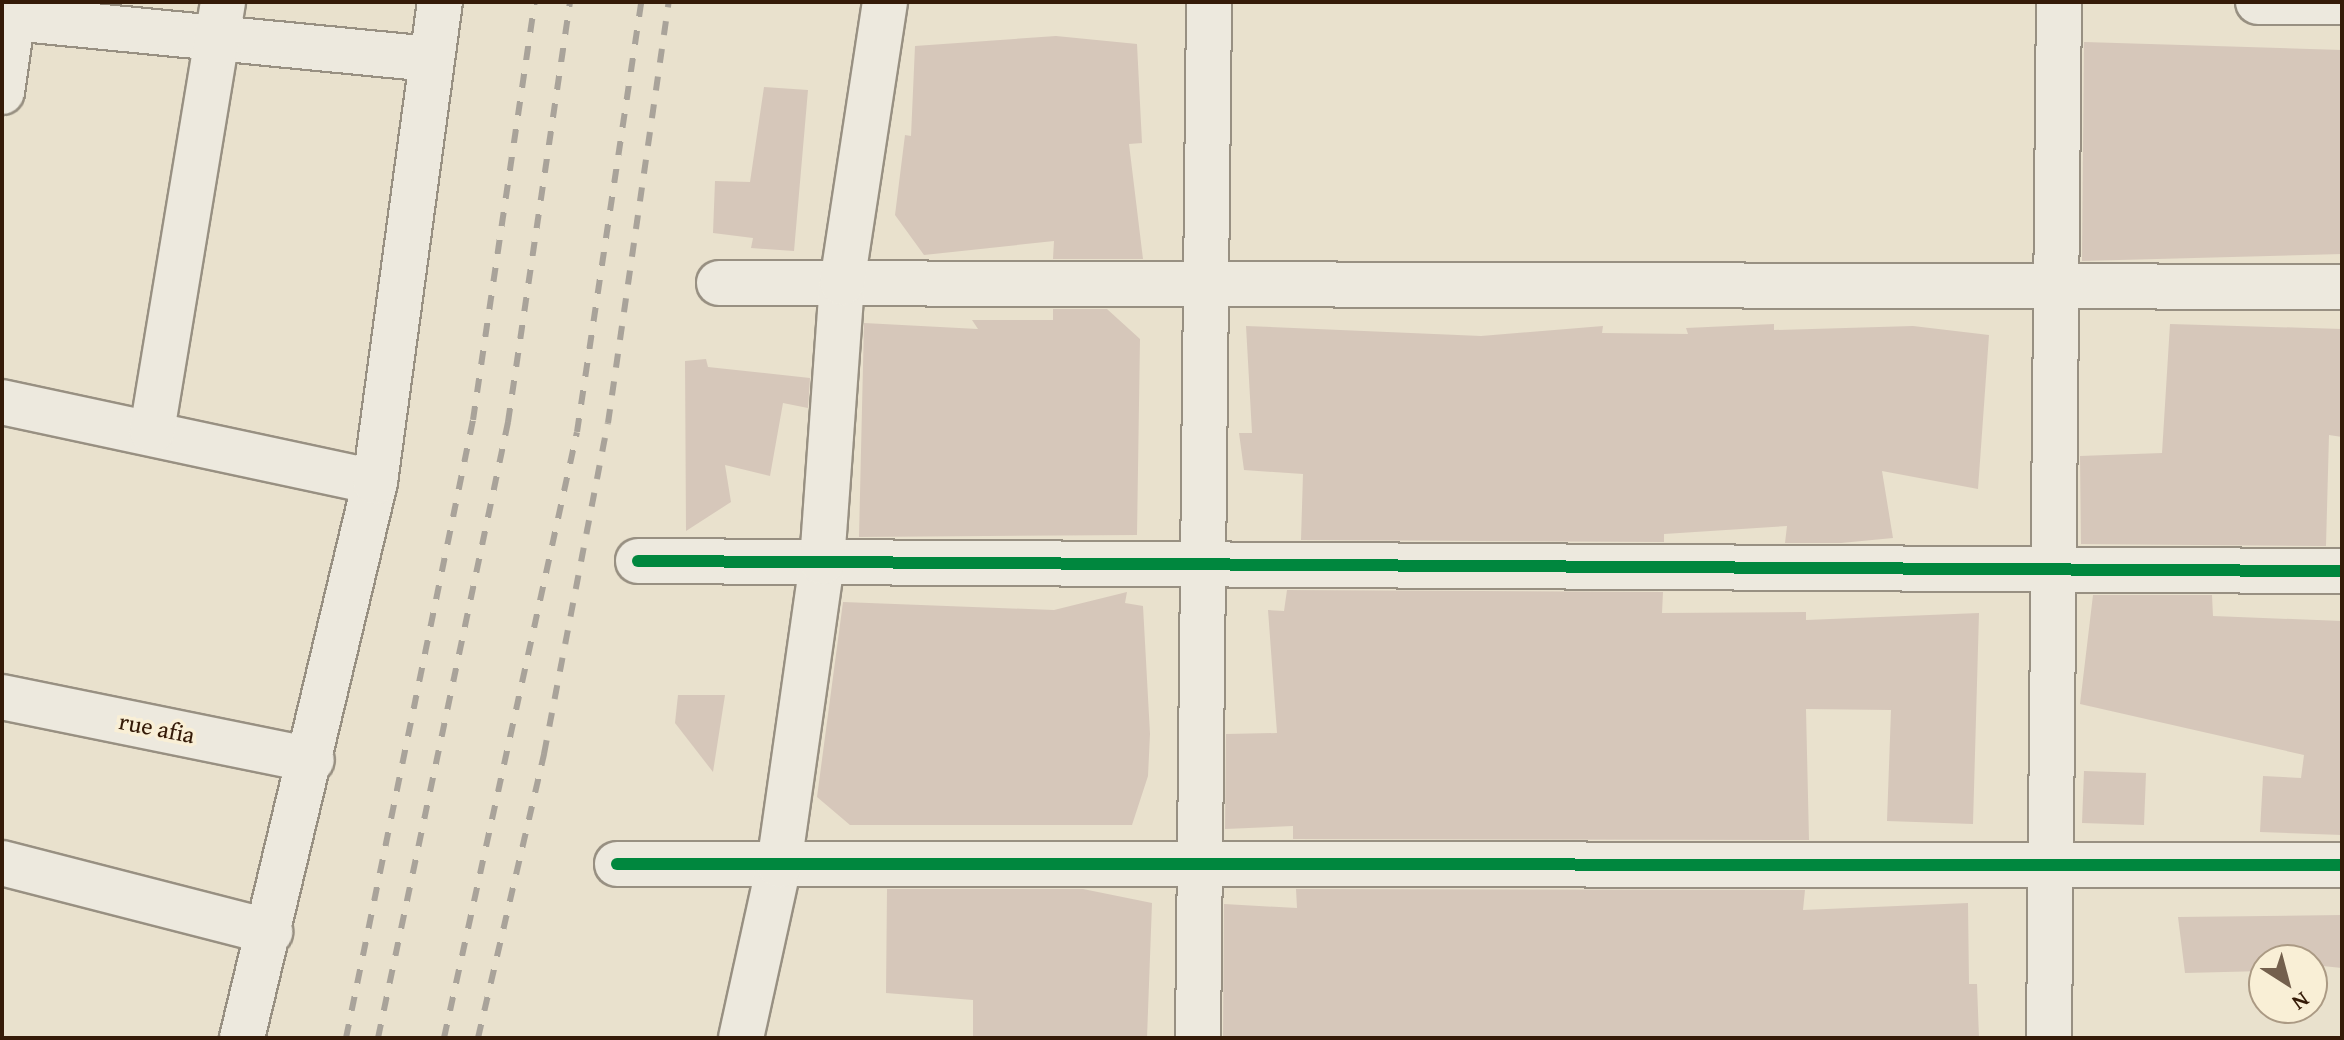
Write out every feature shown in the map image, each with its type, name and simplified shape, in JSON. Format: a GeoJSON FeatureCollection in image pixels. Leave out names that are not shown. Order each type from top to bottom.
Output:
{"type":"FeatureCollection","features":[{"type":"Feature","properties":{"kind":"street"},"geometry":{"type":"LineString","coordinates":[[242,1038],[312,760],[375,482],[440,2]]}},
{"type":"Feature","properties":{"kind":"street"},"geometry":{"type":"LineString","coordinates":[[741,1038],[779,865],[822,562],[842,283],[885,2]]}},
{"type":"Feature","properties":{"kind":"street"},"geometry":{"type":"LineString","coordinates":[[1198,1038],[1209,2]]}},
{"type":"Feature","properties":{"kind":"street"},"geometry":{"type":"LineString","coordinates":[[2049,1038],[2056,574],[2059,2]]}},
{"type":"Feature","properties":{"kind":"street"},"geometry":{"type":"LineString","coordinates":[[2258,2],[2342,2]]}},
{"type":"Feature","properties":{"kind":"street"},"geometry":{"type":"LineString","coordinates":[[2,92],[10,12],[221,20],[432,59]]}},
{"type":"Feature","properties":{"kind":"street"},"geometry":{"type":"LineString","coordinates":[[152,431],[221,20]]}},
{"type":"Feature","properties":{"kind":"street"},"geometry":{"type":"LineString","coordinates":[[719,283],[2342,287]]}},
{"type":"Feature","properties":{"kind":"street"},"geometry":{"type":"LineString","coordinates":[[2,402],[152,431],[375,482]]}},
{"type":"Feature","properties":{"kind":"street"},"geometry":{"type":"LineString","coordinates":[[638,561],[1203,562],[2056,574],[2342,571]]}},
{"type":"Feature","properties":{"kind":"street","name":"rue afia"},"geometry":{"type":"LineString","coordinates":[[2,697],[312,760]]}},
{"type":"Feature","properties":{"kind":"street"},"geometry":{"type":"LineString","coordinates":[[2,863],[270,932]]}},
{"type":"Feature","properties":{"kind":"street"},"geometry":{"type":"LineString","coordinates":[[617,864],[2342,865]]}},
{"type":"Feature","properties":{"kind":"building"},"geometry":{"type":"Polygon","coordinates":[[[1056,36],[1137,44],[1142,143],[1129,144],[1143,259],[1053,259],[1054,241],[924,255],[895,215],[905,135],[911,136],[915,46],[1056,36]]]}},
{"type":"Feature","properties":{"kind":"building"},"geometry":{"type":"Polygon","coordinates":[[[2084,42],[2342,50],[2342,254],[2082,261],[2084,42]]]}},
{"type":"Feature","properties":{"kind":"building"},"geometry":{"type":"Polygon","coordinates":[[[764,87],[808,90],[794,251],[751,248],[753,238],[713,233],[715,181],[750,182],[764,87]]]}},
{"type":"Feature","properties":{"kind":"building"},"geometry":{"type":"Polygon","coordinates":[[[1053,309],[1107,309],[1140,339],[1137,535],[859,537],[864,323],[978,329],[972,320],[1053,320],[1053,309]]]}},
{"type":"Feature","properties":{"kind":"building"},"geometry":{"type":"Polygon","coordinates":[[[1774,324],[1774,330],[1913,326],[1989,335],[1978,489],[1882,471],[1893,538],[1841,543],[1785,543],[1787,526],[1664,534],[1664,542],[1301,540],[1303,474],[1244,470],[1239,433],[1252,433],[1246,326],[1481,336],[1603,326],[1602,333],[1688,334],[1686,328],[1774,324]]]}},
{"type":"Feature","properties":{"kind":"building"},"geometry":{"type":"Polygon","coordinates":[[[2170,324],[2342,329],[2342,437],[2329,435],[2326,546],[2081,544],[2080,456],[2162,453],[2170,324]]]}},
{"type":"Feature","properties":{"kind":"building"},"geometry":{"type":"Polygon","coordinates":[[[706,359],[708,367],[810,378],[808,408],[783,403],[770,476],[725,465],[731,502],[686,531],[685,361],[706,359]]]}},
{"type":"Feature","properties":{"kind":"building"},"geometry":{"type":"Polygon","coordinates":[[[1287,590],[1663,592],[1662,613],[1806,612],[1806,620],[1979,613],[1973,824],[1887,821],[1891,710],[1806,709],[1809,840],[1293,839],[1293,826],[1225,829],[1226,734],[1277,733],[1268,610],[1284,611],[1287,590]]]}},
{"type":"Feature","properties":{"kind":"building"},"geometry":{"type":"Polygon","coordinates":[[[1127,592],[1125,603],[1143,606],[1150,734],[1148,776],[1132,825],[850,825],[817,797],[843,602],[1054,610],[1127,592]]]}},
{"type":"Feature","properties":{"kind":"building"},"geometry":{"type":"Polygon","coordinates":[[[2093,595],[2212,595],[2213,616],[2342,621],[2342,835],[2260,832],[2263,776],[2301,778],[2304,755],[2080,704],[2093,595]]]}},
{"type":"Feature","properties":{"kind":"building"},"geometry":{"type":"Polygon","coordinates":[[[678,695],[725,695],[713,772],[675,723],[678,695]]]}},
{"type":"Feature","properties":{"kind":"building"},"geometry":{"type":"Polygon","coordinates":[[[2084,771],[2146,773],[2144,825],[2082,823],[2084,771]]]}},
{"type":"Feature","properties":{"kind":"building"},"geometry":{"type":"Polygon","coordinates":[[[887,889],[1083,889],[1152,903],[1147,1038],[973,1038],[973,1000],[886,993],[887,889]]]}},
{"type":"Feature","properties":{"kind":"building"},"geometry":{"type":"Polygon","coordinates":[[[1296,889],[1805,890],[1803,910],[1968,903],[1969,984],[1977,984],[1979,1038],[1223,1038],[1224,904],[1297,908],[1296,889]]]}},
{"type":"Feature","properties":{"kind":"building"},"geometry":{"type":"Polygon","coordinates":[[[2342,915],[2342,968],[2328,967],[2328,944],[2248,944],[2248,971],[2185,973],[2178,917],[2342,915]]]}},
{"type":"Feature","properties":{"kind":"railway"},"geometry":{"type":"LineString","coordinates":[[346,1038],[473,420],[535,2]]}},
{"type":"Feature","properties":{"kind":"railway"},"geometry":{"type":"LineString","coordinates":[[378,1038],[508,422],[570,2]]}},
{"type":"Feature","properties":{"kind":"railway"},"geometry":{"type":"LineString","coordinates":[[444,1038],[577,432],[641,2]]}},
{"type":"Feature","properties":{"kind":"railway"},"geometry":{"type":"LineString","coordinates":[[478,1038],[544,754],[608,423],[669,2]]}},
{"type":"Feature","properties":{"kind":"cycle path"},"geometry":{"type":"LineString","coordinates":[[638,561],[2342,571]]}},
{"type":"Feature","properties":{"kind":"cycle path"},"geometry":{"type":"LineString","coordinates":[[617,864],[2342,865]]}}]}
